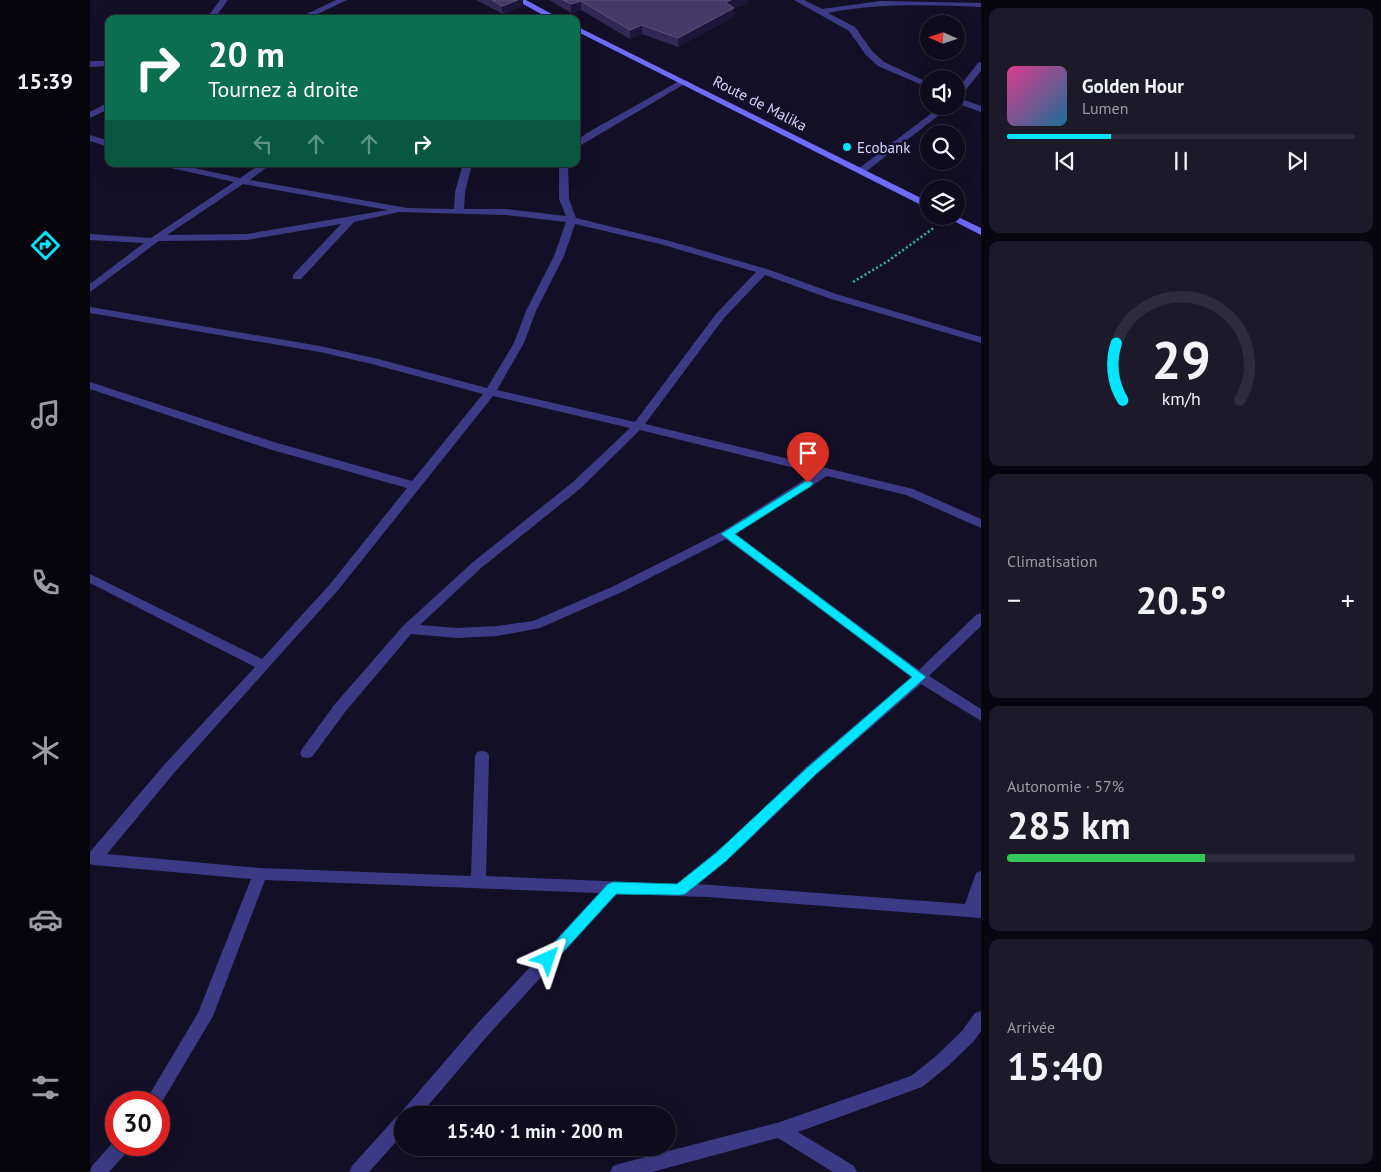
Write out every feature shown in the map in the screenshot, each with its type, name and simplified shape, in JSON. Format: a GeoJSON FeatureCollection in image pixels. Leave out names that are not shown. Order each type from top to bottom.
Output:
{"type":"FeatureCollection","features":[{"type":"Feature","properties":{"kind":"main road"},"geometry":{"type":"LineString","coordinates":[[520,0],[549,15]]}},
{"type":"Feature","properties":{"kind":"main road","name":"Route de Malika"},"geometry":{"type":"LineString","coordinates":[[580,30],[920,201]]}},
{"type":"Feature","properties":{"kind":"main road"},"geometry":{"type":"LineString","coordinates":[[965,224],[981,232]]}},
{"type":"Feature","properties":{"kind":"street"},"geometry":{"type":"LineString","coordinates":[[213,15],[224,0]]}},
{"type":"Feature","properties":{"kind":"street"},"geometry":{"type":"LineString","coordinates":[[309,15],[343,0]]}},
{"type":"Feature","properties":{"kind":"street"},"geometry":{"type":"LineString","coordinates":[[798,0],[852,29],[869,53],[881,64],[920,82]]}},
{"type":"Feature","properties":{"kind":"street"},"geometry":{"type":"LineString","coordinates":[[821,12],[857,5],[926,1],[981,5]]}},
{"type":"Feature","properties":{"kind":"street"},"geometry":{"type":"LineString","coordinates":[[90,64],[105,63]]}},
{"type":"Feature","properties":{"kind":"street"},"geometry":{"type":"LineString","coordinates":[[965,87],[981,65]]}},
{"type":"Feature","properties":{"kind":"street"},"geometry":{"type":"LineString","coordinates":[[580,142],[684,82]]}},
{"type":"Feature","properties":{"kind":"street"},"geometry":{"type":"LineString","coordinates":[[965,103],[981,109]]}},
{"type":"Feature","properties":{"kind":"street"},"geometry":{"type":"LineString","coordinates":[[90,115],[105,107]]}},
{"type":"Feature","properties":{"kind":"street"},"geometry":{"type":"LineString","coordinates":[[861,171],[935,115]]}},
{"type":"Feature","properties":{"kind":"street"},"geometry":{"type":"LineString","coordinates":[[90,138],[105,143]]}},
{"type":"Feature","properties":{"kind":"street"},"geometry":{"type":"LineString","coordinates":[[179,167],[242,181],[407,211]]}},
{"type":"Feature","properties":{"kind":"street"},"geometry":{"type":"LineString","coordinates":[[90,288],[155,239],[263,167]]}},
{"type":"Feature","properties":{"kind":"street"},"geometry":{"type":"LineString","coordinates":[[458,211],[460,192],[467,167]]}},
{"type":"Feature","properties":{"kind":"street"},"geometry":{"type":"LineString","coordinates":[[92,858],[169,768],[335,586],[490,392],[519,343],[531,311],[559,256],[572,220],[564,199],[564,167]]}},
{"type":"Feature","properties":{"kind":"street"},"geometry":{"type":"LineString","coordinates":[[90,237],[215,239],[247,237],[407,211],[505,212],[572,220],[663,242],[763,271],[832,296],[981,340]]}},
{"type":"Feature","properties":{"kind":"street"},"geometry":{"type":"LineString","coordinates":[[297,277],[351,219]]}},
{"type":"Feature","properties":{"kind":"street"},"geometry":{"type":"LineString","coordinates":[[307,753],[340,708],[408,629],[477,565],[577,485],[638,426],[720,316],[763,271]]}},
{"type":"Feature","properties":{"kind":"street"},"geometry":{"type":"LineString","coordinates":[[90,310],[320,349],[490,392],[909,492],[960,513],[981,524]]}},
{"type":"Feature","properties":{"kind":"street"},"geometry":{"type":"LineString","coordinates":[[90,385],[273,446],[415,486]]}},
{"type":"Feature","properties":{"kind":"street"},"geometry":{"type":"LineString","coordinates":[[408,629],[457,633],[504,630],[535,625],[618,589],[727,534],[824,472]]}},
{"type":"Feature","properties":{"kind":"street"},"geometry":{"type":"LineString","coordinates":[[727,534],[920,677],[981,716]]}},
{"type":"Feature","properties":{"kind":"street"},"geometry":{"type":"LineString","coordinates":[[90,578],[264,666]]}},
{"type":"Feature","properties":{"kind":"street"},"geometry":{"type":"LineString","coordinates":[[680,890],[721,857],[811,771],[920,677],[981,618]]}},
{"type":"Feature","properties":{"kind":"street"},"geometry":{"type":"LineString","coordinates":[[478,881],[482,756]]}},
{"type":"Feature","properties":{"kind":"street"},"geometry":{"type":"LineString","coordinates":[[92,858],[260,874],[680,890],[976,912],[981,876]]}},
{"type":"Feature","properties":{"kind":"street"},"geometry":{"type":"LineString","coordinates":[[160,1091],[205,1016],[260,874]]}},
{"type":"Feature","properties":{"kind":"street"},"geometry":{"type":"LineString","coordinates":[[417,1106],[483,1029],[613,888]]}},
{"type":"Feature","properties":{"kind":"street"},"geometry":{"type":"LineString","coordinates":[[619,1172],[697,1154],[780,1130],[916,1082],[961,1043],[981,1018]]}},
{"type":"Feature","properties":{"kind":"street"},"geometry":{"type":"LineString","coordinates":[[780,1130],[848,1172]]}},
{"type":"Feature","properties":{"kind":"street"},"geometry":{"type":"LineString","coordinates":[[368,1169],[394,1134]]}},
{"type":"Feature","properties":{"kind":"street"},"geometry":{"type":"LineString","coordinates":[[98,1172],[112,1156]]}},
{"type":"Feature","properties":{"kind":"path"},"geometry":{"type":"LineString","coordinates":[[832,296],[888,261],[939,225]]}},
{"type":"Feature","properties":{"kind":"building"},"geometry":{"type":"Polygon","coordinates":[[[492,0],[518,0],[502,6],[492,0]]]}},
{"type":"Feature","properties":{"kind":"building"},"geometry":{"type":"Polygon","coordinates":[[[563,0],[731,0],[725,2],[734,8],[678,38],[642,25],[630,30],[581,1],[571,4],[563,0]]]}},
{"type":"Feature","properties":{"kind":"place","name":"Ecobank"},"geometry":{"type":"Point","coordinates":[847,147]}},
{"type":"Feature","properties":{"kind":"route"},"geometry":{"type":"LineString","coordinates":[[548,959],[613,888],[680,890],[721,857],[811,771],[920,677],[727,534],[808,483]]}}]}
